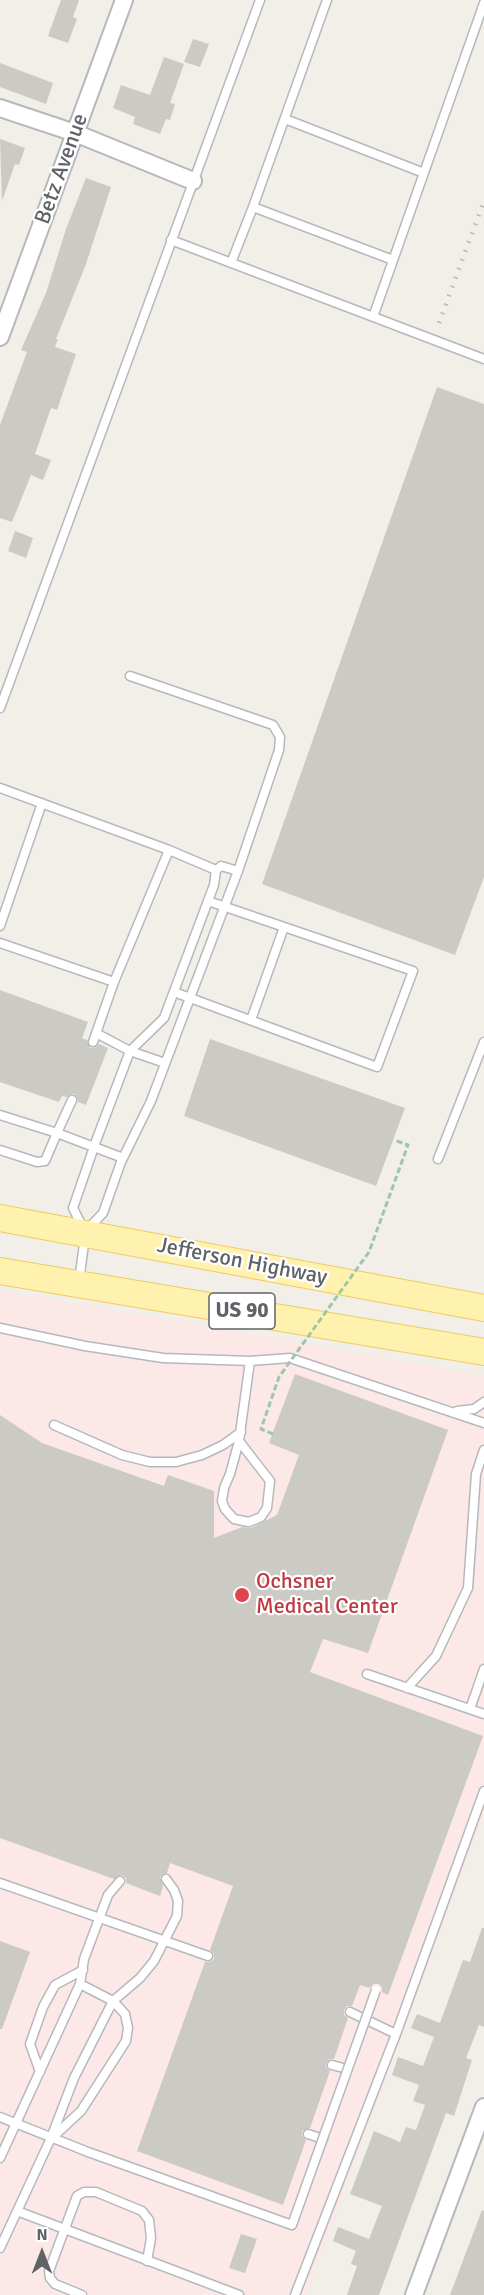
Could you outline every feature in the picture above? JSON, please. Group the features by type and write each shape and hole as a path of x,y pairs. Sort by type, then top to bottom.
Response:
{"main road":[{"name":"Jefferson Highway","path":"0,1218 484,1308"},
{"name":"Jefferson Highway","path":"0,1270 484,1352"}],"street":[{"name":"Betz Avenue","path":"0,337 124,0"},
{"path":"0,108 75,133 193,181"},
{"path":"414,2295 484,2107"}],"lane":[{"path":"0,708 260,0"},
{"path":"231,263 327,0"},
{"path":"373,317 484,3"},
{"path":"285,119 424,173"},
{"path":"253,207 393,261"},
{"path":"171,240 484,359"},
{"path":"85,1232 102,1214 123,1158 151,1101 238,871 279,750 280,737 273,725 130,676"},
{"path":"0,788 169,850 216,870"},
{"path":"0,926 42,803"},
{"path":"165,1063 95,1038 114,982 169,850"},
{"path":"79,1284 85,1232 73,1208 130,1052 164,1018 214,885 216,870 221,866 238,871"},
{"path":"174,992 377,1067 413,971 208,901"},
{"path":"251,1020 284,927"},
{"path":"0,943 114,982"},
{"path":"438,1159 484,1042"},
{"path":"0,1150 37,1162 45,1161 72,1100"},
{"path":"0,1115 57,1133 123,1158"},
{"path":"0,1328 85,1346 163,1358 250,1362 290,1358 484,1424"},
{"path":"239,1441 270,1481 267,1508 261,1517 249,1522 234,1519 225,1509 222,1501 239,1441 250,1362"},
{"path":"452,1412 474,1409 484,1402"},
{"path":"54,1425 122,1455 150,1462 176,1462 202,1455 223,1445 241,1431"},
{"path":"407,1688 436,1656 468,1588 476,1474 484,1450"},
{"path":"470,1709 484,1669"},
{"path":"367,1674 484,1714"},
{"path":"295,2295 396,2034 484,1791"},
{"path":"0,2248 51,2138 74,2078 113,2001 140,1978 154,1961 177,1916 178,1901 166,1879"},
{"path":"0,2158 80,1984 84,1959 108,1895 120,1881"},
{"path":"0,1883 208,1956"},
{"path":"40,2072 30,2044 43,2007 55,1985 83,1970"},
{"path":"51,2138 81,2111 126,2041 128,2028 125,2014 113,2001 80,1984"},
{"path":"0,2117 88,2152 292,2225 376,1990"},
{"path":"350,2012 396,2034"},
{"path":"332,2065 347,2069"},
{"path":"308,2134 323,2139"},
{"path":"82,2295 56,2284 50,2278 49,2271 77,2196 84,2192 96,2193 141,2211 149,2220 151,2238 147,2261"},
{"path":"17,2211 236,2294"}],"path":[{"path":"273,1434 261,1430 279,1377 369,1252 408,1145 394,1140"}],"shaded area":[{"name":"Ochsner Medical Center","path":"0,1290 484,1376 484,1814 306,2295 0,2295"}],"building":[{"path":"61,0 79,0 73,17 77,19 68,43 48,36"},
{"path":"193,39 209,44 200,67 184,62"},
{"path":"164,57 184,64 170,103 175,104 170,120 166,119 160,134 133,124 135,117 113,108 121,85 150,95"},
{"path":"0,63 53,83 46,104 0,87"},
{"path":"0,139 25,148 19,165 15,164 2,201"},
{"path":"86,178 111,187 86,264 56,339 58,339 55,347 76,354 57,410 51,408 35,454 51,460 43,480 31,475 12,522 0,518 0,425 27,352 21,350 46,293 66,229"},
{"path":"437,387 484,404 484,877 455,955 262,884"},
{"path":"15,531 33,538 26,558 8,551"},
{"path":"0,990 88,1022 82,1038 87,1040 90,1048 95,1048 99,1044 108,1048 86,1105 78,1102 74,1094 62,1096 59,1102 0,1082"},
{"path":"210,1039 405,1108 376,1186 184,1116"},
{"path":"295,1374 448,1430 368,1653 323,1639 310,1672 483,1736 388,1995 382,1992 379,1984 374,1984 370,1988 360,1985 352,2006 347,2006 344,2010 344,2015 348,2018 334,2059 326,2063 330,2071 310,2128 302,2131 302,2136 306,2140 283,2205 137,2151 205,1962 214,1959 214,1954 210,1950 233,1886 170,1863 167,1873 160,1877 163,1886 160,1896 126,1883 126,1878 122,1875 114,1879 0,1838 0,1415 42,1443 164,1486 168,1475 214,1491 214,1538 242,1527 251,1528 277,1515 299,1455 269,1443"},
{"path":"482,1928 484,1928 484,2027 479,2025 466,2058 472,2060 454,2116 446,2113 379,2295 347,2295 357,2266 351,2264 356,2251 333,2241 338,2227 369,2239 382,2206 350,2194 374,2131 400,2142 406,2127 416,2130 425,2105 413,2101 419,2085 392,2075 398,2057 423,2066 434,2037 411,2028 417,2014 440,2023 463,1960 470,1962"},
{"path":"0,1941 30,1952 2,2029 0,2029"},
{"path":"482,2210 484,2211 484,2295 450,2295"},
{"path":"241,2234 257,2239 245,2273 229,2268"}],"railway":[{"path":"439,323 484,201"}],"place":[{"name":"Ochsner Medical Center","path":"242,1595"}]}
